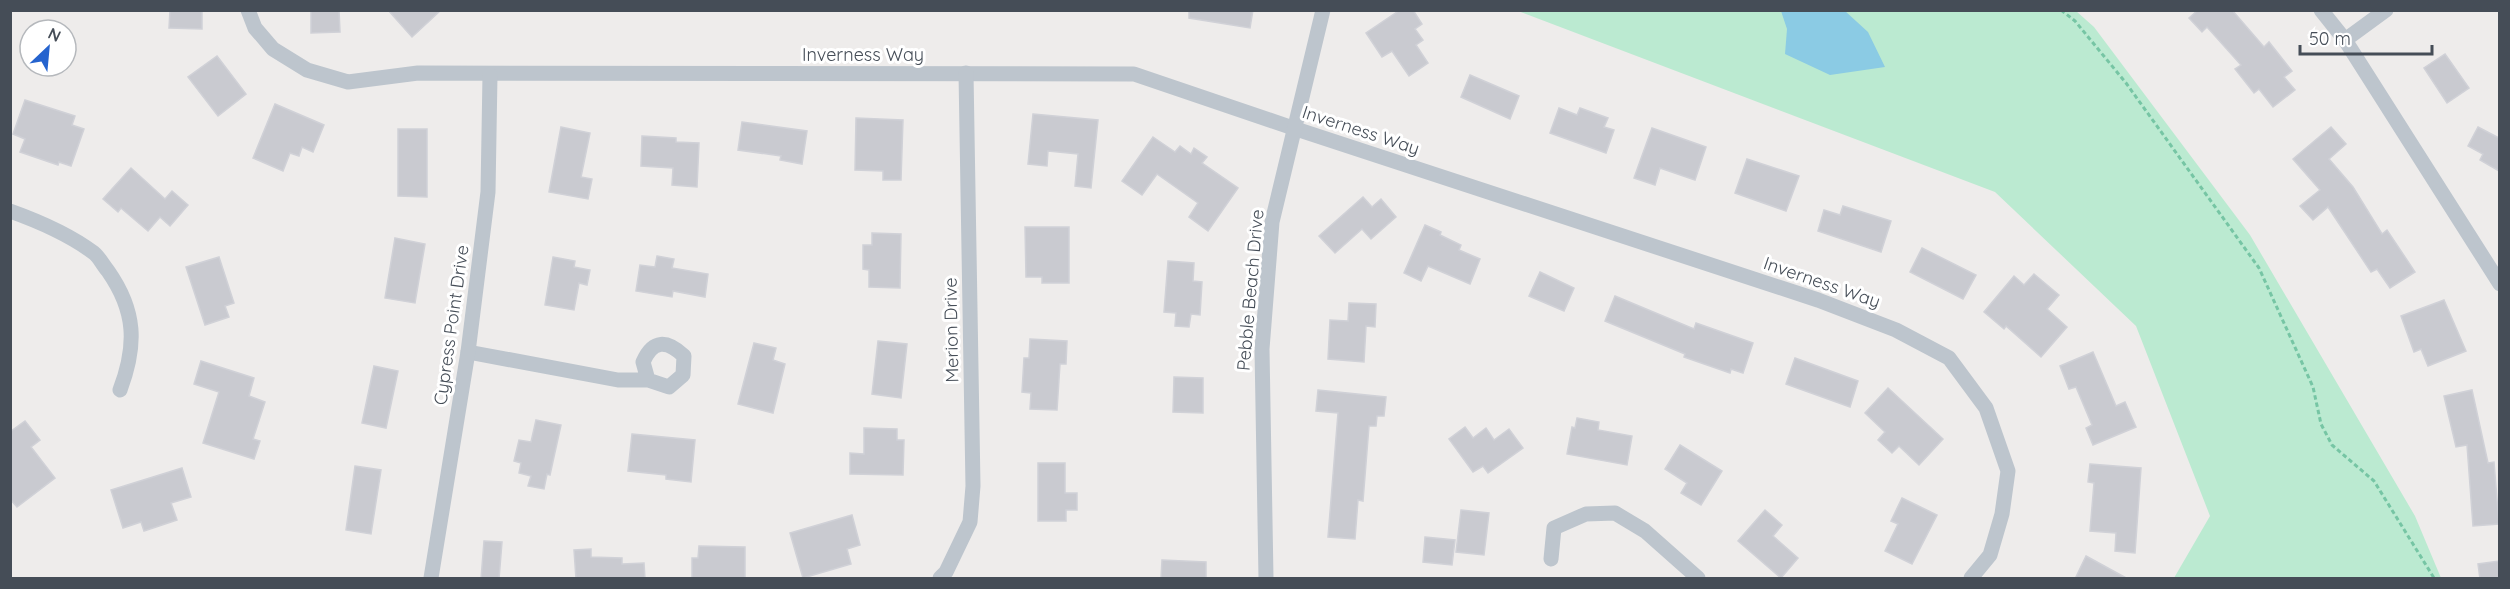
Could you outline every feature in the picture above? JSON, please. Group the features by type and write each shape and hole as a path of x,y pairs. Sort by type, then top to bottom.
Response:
{"street":[{"name":"Inverness Way","path":"248,10 255,28 273,49 307,70 348,82 418,73 490,75 1134,74 1818,300 1896,330 1949,358 1986,408 2008,471 2002,514 1990,555 1971,579"},
{"name":"Pebble Beach Drive","path":"1266,579 1262,349 1272,222 1323,10"},
{"path":"2321,10 2345,40 2499,284"},
{"path":"2345,40 2386,10"},
{"name":"Merion Drive","path":"940,579 946,572 970,522 973,486 966,73"},
{"name":"Cypress Point Drive","path":"431,579 468,352 488,192 490,75"},
{"path":"10,211 67,237 95,254 115,282 128,308 133,342 129,365 120,390"},
{"path":"468,352 618,380 648,380"},
{"path":"1551,559 1554,528 1586,514 1615,513 1645,531 1698,579"}],"path":[{"path":"2061,10 2075,21 2126,83 2259,268 2313,387 2321,424 2332,445 2374,481 2434,579"}],"green space":[{"path":"1518,11 2076,11 2094,27 2250,235 2415,516 2441,578 2174,578 2210,516 2136,326 1995,192"}],"water":[{"path":"1781,11 1845,11 1868,32 1885,67 1830,75 1785,54 1787,29"}],"building":[{"path":"170,10 202,10 202,29 169,28"},
{"path":"311,10 339,10 340,32 311,33"},
{"path":"388,10 441,10 412,37"},
{"path":"1189,10 1253,10 1250,28 1189,18"},
{"path":"1400,10 1413,10 1422,24 1415,29 1423,40 1416,45 1428,63 1409,76 1392,51 1382,57 1366,33"},
{"path":"2198,10 2232,10 2264,47 2269,42 2292,71 2284,77 2295,90 2273,107 2259,89 2254,93 2235,69 2241,65 2207,27 2202,32 2189,18"},
{"path":"2445,54 2469,88 2447,103 2424,68"},
{"path":"217,56 246,94 218,116 188,77"},
{"path":"1470,75 1519,96 1510,119 1461,97"},
{"path":"25,100 75,116 72,125 84,129 71,166 59,162 58,165 20,152 25,139 13,134"},
{"path":"275,104 324,125 313,152 302,147 299,156 290,153 283,171 253,158"},
{"path":"1559,108 1577,115 1580,108 1608,118 1604,127 1614,130 1606,153 1550,133"},
{"path":"1033,114 1098,120 1091,188 1075,186 1078,154 1048,151 1047,166 1028,164"},
{"path":"856,118 903,120 901,180 883,180 883,171 855,170"},
{"path":"742,122 807,131 802,164 780,160 781,156 738,150"},
{"path":"561,127 590,133 581,177 592,179 588,199 549,192"},
{"path":"2331,127 2346,144 2329,159 2353,187 2382,234 2387,230 2415,272 2390,288 2377,269 2371,272 2328,207 2313,220 2300,206 2320,190 2293,159"},
{"path":"2478,127 2499,138 2499,171 2480,160 2483,154 2468,146"},
{"path":"1652,128 1706,147 1695,180 1660,168 1655,185 1634,178"},
{"path":"398,129 427,129 427,197 398,196"},
{"path":"642,136 676,138 676,142 699,143 697,187 672,185 673,168 641,166"},
{"path":"1153,137 1175,152 1180,146 1191,154 1194,148 1207,157 1202,163 1238,188 1208,231 1189,217 1198,203 1157,174 1142,195 1122,181"},
{"path":"1747,159 1799,176 1786,211 1735,193"},
{"path":"131,168 165,199 172,191 188,205 170,226 160,217 148,231 121,208 118,212 103,199"},
{"path":"1363,197 1372,207 1381,199 1396,217 1371,239 1362,229 1335,253 1319,236"},
{"path":"1843,206 1891,221 1881,252 1818,231 1824,210 1840,215"},
{"path":"1425,225 1461,245 1459,250 1480,259 1470,284 1428,266 1421,281 1404,273"},
{"path":"1025,227 1069,227 1069,283 1042,283 1042,277 1026,277"},
{"path":"872,233 901,234 900,288 869,287 869,270 863,269 863,245 872,245"},
{"path":"395,238 425,244 415,303 385,298"},
{"path":"1922,248 1976,275 1963,299 1910,272"},
{"path":"657,256 674,259 672,268 708,274 705,297 673,291 672,297 636,291 640,265 655,267"},
{"path":"219,257 234,303 225,306 229,317 205,325 186,267"},
{"path":"553,257 575,261 574,267 590,270 587,285 579,283 574,310 545,305"},
{"path":"1168,261 1194,263 1193,281 1202,282 1200,315 1191,314 1189,327 1175,326 1176,313 1164,312"},
{"path":"1540,272 1574,288 1564,311 1529,296"},
{"path":"2034,274 2059,295 2047,309 2067,327 2041,357 2006,326 2004,329 1984,312 2014,276 2024,285"},
{"path":"1615,296 1694,329 1696,323 1753,343 1743,373 1731,369 1730,373 1684,357 1685,354 1605,321"},
{"path":"2444,300 2466,351 2428,366 2421,349 2414,352 2401,316"},
{"path":"1349,303 1376,304 1375,327 1366,326 1364,362 1328,359 1330,320 1348,321"},
{"path":"1030,339 1067,341 1066,364 1060,364 1057,410 1030,409 1031,393 1022,392 1024,358 1029,358"},
{"path":"878,341 907,344 901,398 872,394"},
{"path":"754,343 776,348 773,360 785,364 773,413 738,404"},
{"path":"2093,352 2116,406 2125,402 2136,427 2093,445 2086,428 2092,425 2076,387 2069,389 2060,366"},
{"path":"1795,358 1858,381 1850,407 1786,384"},
{"path":"201,361 254,378 249,396 265,402 253,439 260,441 254,459 203,443 219,392 194,384"},
{"path":"374,366 398,371 386,428 362,423"},
{"path":"1174,377 1203,378 1203,413 1173,412"},
{"path":"1888,388 1943,439 1919,465 1899,446 1892,453 1878,440 1885,432 1865,413"},
{"path":"1318,390 1386,397 1384,416 1377,416 1376,426 1369,426 1363,501 1358,500 1355,539 1328,537 1338,413 1316,411"},
{"path":"2472,390 2488,463 2494,462 2499,524 2473,526 2467,445 2456,447 2444,396"},
{"path":"1577,418 1599,422 1598,430 1632,436 1627,465 1567,454 1572,427 1575,428"},
{"path":"536,420 561,425 550,475 547,474 544,489 528,486 531,476 519,473 521,463 514,461 519,440 531,442"},
{"path":"25,421 40,440 31,447 55,478 17,507 10,499 10,432"},
{"path":"1465,427 1473,438 1486,428 1494,440 1509,429 1523,448 1488,473 1483,466 1473,472 1449,439"},
{"path":"864,428 897,429 897,440 904,440 903,475 850,474 850,453 864,454"},
{"path":"632,434 695,440 691,482 666,479 666,475 628,471"},
{"path":"1680,445 1722,471 1701,505 1681,493 1687,483 1665,469"},
{"path":"1038,463 1065,463 1065,493 1077,493 1077,510 1066,510 1066,521 1038,521"},
{"path":"2090,464 2141,468 2135,553 2115,551 2116,533 2090,531 2094,483 2088,482"},
{"path":"355,466 381,470 371,534 346,530"},
{"path":"182,468 191,497 171,503 177,520 144,531 141,522 123,528 111,490"},
{"path":"1902,498 1937,515 1912,564 1885,551 1898,524 1891,521"},
{"path":"1461,510 1489,513 1484,555 1456,552"},
{"path":"1765,510 1782,525 1773,536 1798,558 1781,578 1738,541"},
{"path":"852,515 860,545 847,549 851,564 803,578 790,533"},
{"path":"1425,537 1455,540 1452,565 1423,562"},
{"path":"484,541 502,542 499,579 481,579"},
{"path":"699,546 745,547 745,579 692,579 692,558 698,558"},
{"path":"591,549 591,557 622,558 622,564 644,563 645,579 576,579 574,550"},
{"path":"2086,556 2128,579 2075,579"},
{"path":"1162,560 1206,562 1206,579 1161,579"},
{"path":"2499,561 2499,579 2480,579 2478,564"}]}
